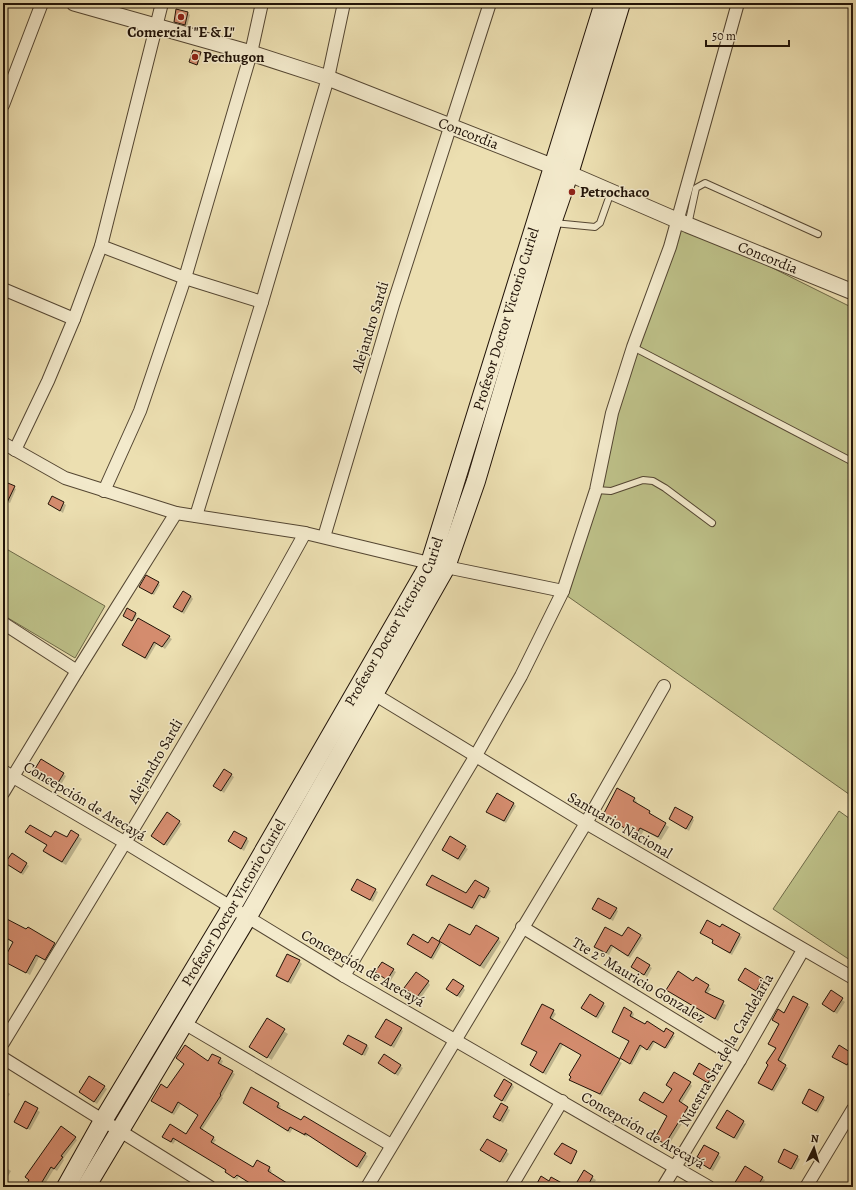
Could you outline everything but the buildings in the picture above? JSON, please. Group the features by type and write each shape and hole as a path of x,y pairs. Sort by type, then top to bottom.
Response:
{"main road":[{"name":"Profesor Doctor Victorio Curiel","path":"66,1187 184,1023 374,694 438,565 476,481 552,223 562,171 604,3"},
{"name":"Profesor Doctor Victorio Curiel","path":"86,1187 112,1125 231,908 438,565 562,171 621,3"}],"street":[{"path":"3,105 42,3"},
{"name":"Concordia","path":"74,3 251,53 328,78 562,171 853,292"},
{"path":"15,450 48,381 74,319 101,246 162,3"},
{"path":"104,491 140,411 185,278 251,53 262,3"},
{"path":"196,516 262,302 328,78 344,3"},
{"name":"Alejandro Sardi","path":"324,537 393,305 490,3"},
{"path":"344,976 475,757 521,676 563,591 596,490 609,424 633,347 683,222 738,3"},
{"path":"101,246 185,278 262,302"},
{"path":"3,289 74,319"},
{"path":"3,443 65,478 176,513 305,533 438,565 563,591"},
{"path":"3,793 8,774 77,671 176,513"},
{"name":"Alejandro Sardi","path":"3,1043 126,843 266,603 305,533"},
{"path":"3,624 77,671"},
{"path":"367,1187 391,1144 586,823 664,686"},
{"name":"Santuario Nacional","path":"374,694 475,757 586,823 853,978"},
{"name":"Concepción de Arecayá","path":"8,774 126,843 246,918 344,976 709,1187"},
{"name":"Tte 2° Mauricio Gonzalez","path":"522,927 740,1060"},
{"name":"Nuestra Sra de la Candelaria","path":"663,1187 740,1060 803,950"},
{"path":"184,1023 391,1144"},
{"path":"3,1058 210,1187"},
{"path":"511,1187 562,1101"},
{"path":"806,1187 853,1109"}],"lane":[{"path":"683,222 696,188 705,183 818,234"},
{"path":"552,223 595,227 600,223 611,192"},
{"path":"633,347 853,462"},
{"path":"596,490 611,491 643,480 653,481 665,488 712,523"}],"green space":[{"path":"674,219 853,308 853,797 563,593"},
{"path":"3,547 105,606 75,658 3,615"},
{"path":"839,811 853,821 853,962 773,909"}],"place":[{"name":"Comercial \"E & L\"","path":"181,17"},
{"name":"Pechugon","path":"195,57"},
{"name":"Petrochaco","path":"572,192"}]}
